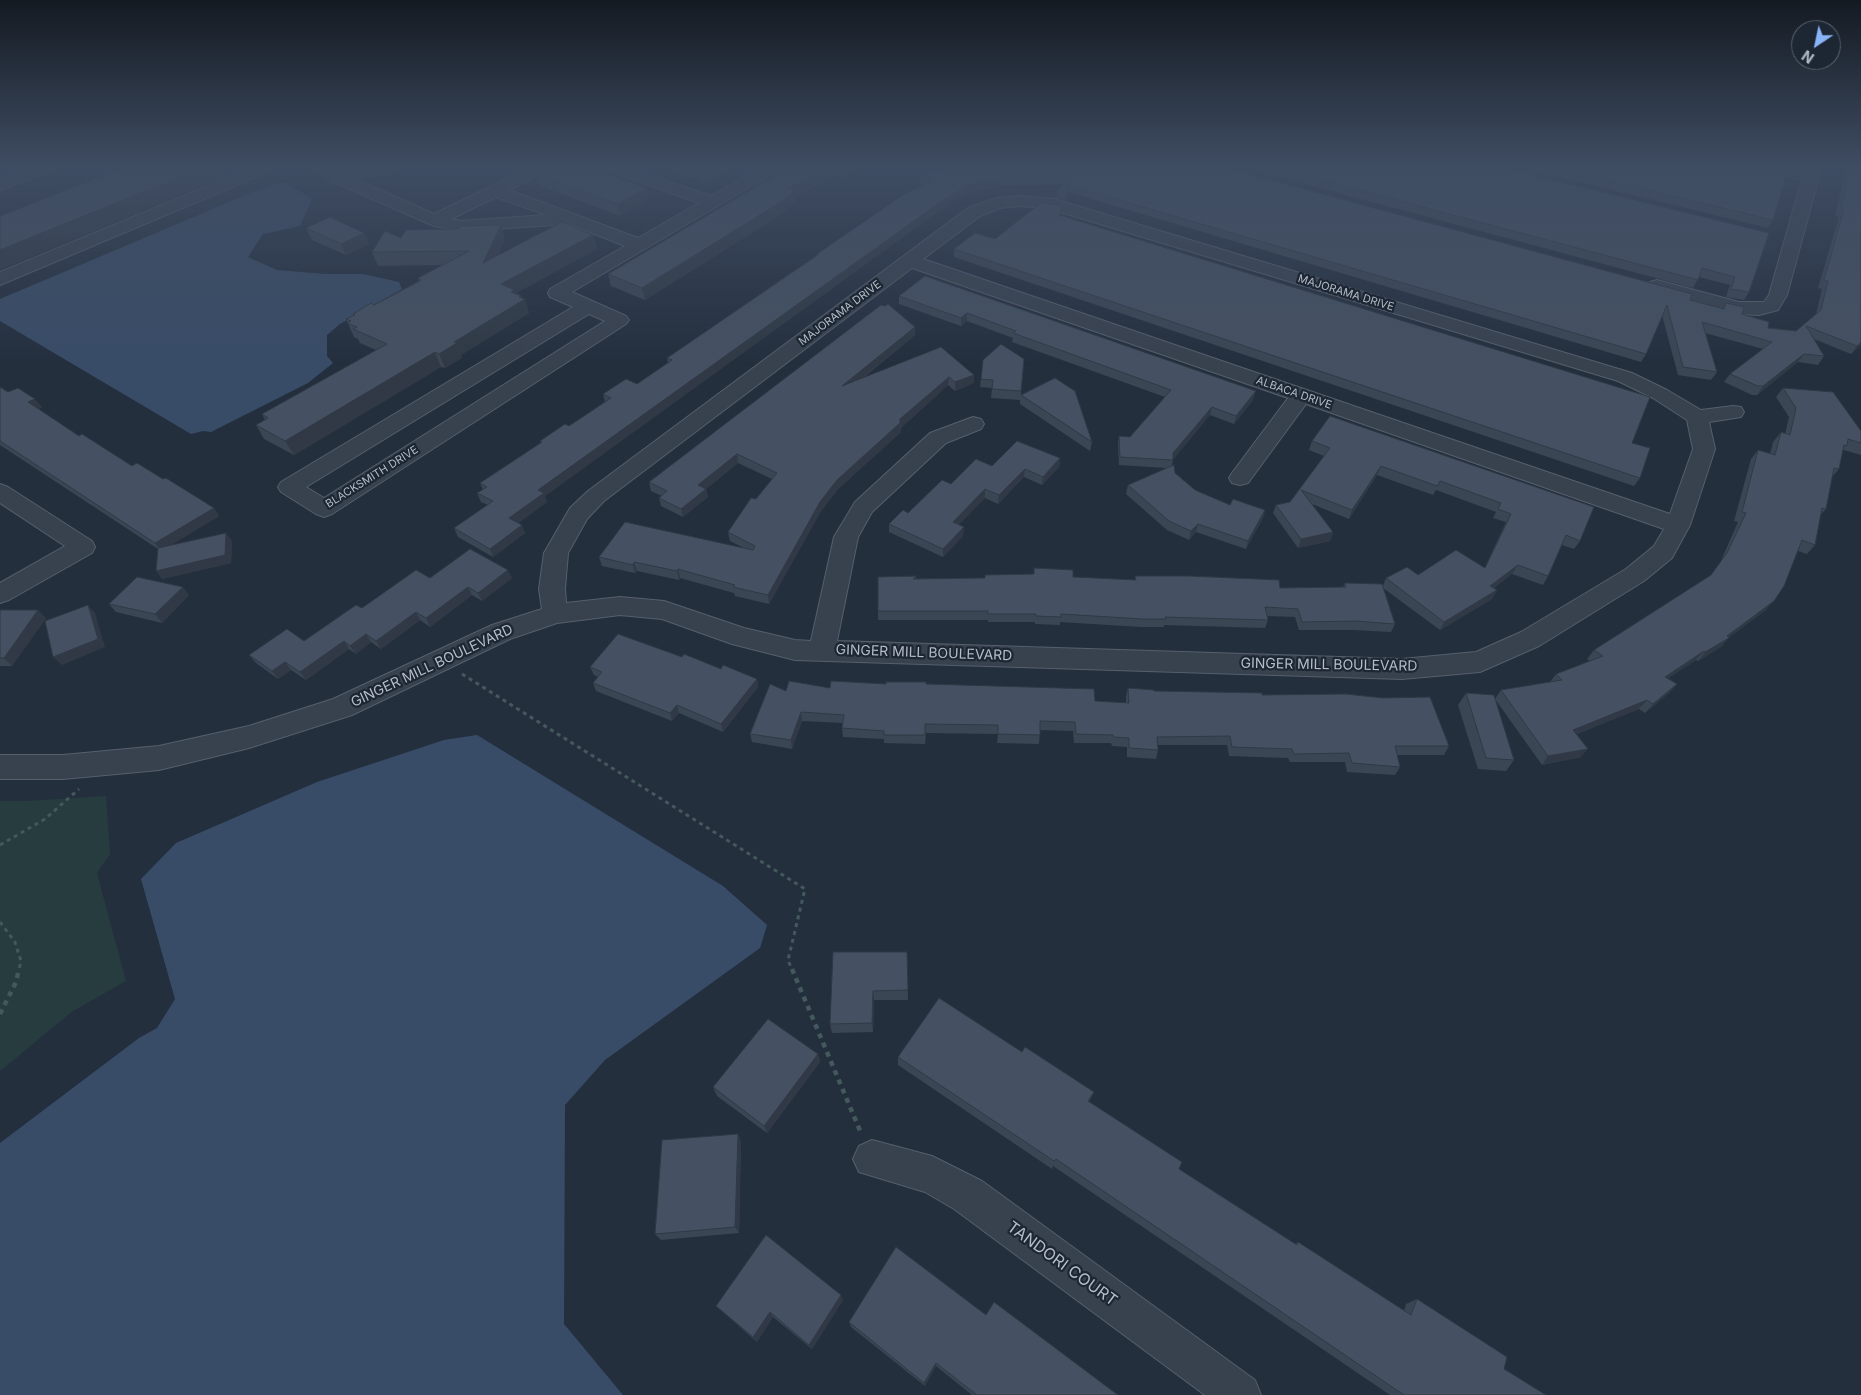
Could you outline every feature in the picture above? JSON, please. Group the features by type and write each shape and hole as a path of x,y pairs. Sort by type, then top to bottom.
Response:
{"street":[{"path":"0,279 105,234"},
{"path":"612,234 640,244"},
{"name":"BLACKSMITH DRIVE","path":"588,306 289,487 324,509 619,320 588,306 557,293 657,234"},
{"name":"MAJORAMA DRIVE","path":"555,614 552,589 556,553 578,514 596,496 945,234"},
{"name":"MAJORAMA DRIVE","path":"1151,234 1625,377 1660,394 1697,417"},
{"path":"1643,282 1738,308 1759,309 1771,306 1778,295 1794,234"},
{"path":"1773,236 1792,241"},
{"name":"ALBACA DRIVE","path":"910,261 1678,525"},
{"path":"1240,478 1301,396"},
{"path":"1697,417 1733,412"},
{"name":"GINGER MILL BOULEVARD","path":"0,767 64,767 159,758 249,737 342,707 501,632 555,614 620,606 664,610 742,637 795,650 1402,669 1480,662 1530,639 1635,575 1663,552 1678,525 1704,450 1697,417"},
{"path":"822,650 846,538 863,507 938,438 974,424"},
{"path":"0,492 83,548 0,594"},
{"name":"TANDORI COURT","path":"872,1159 932,1175 968,1195 1240,1395"}],"path":[{"path":"441,661 805,889 788,960 872,1159"},
{"path":"0,845 45,819 107,763"},
{"path":"0,922 15,942 21,960 16,982 0,1014"}],"green space":[{"path":"106,796 110,854 97,873 126,981 73,1011 0,1071 0,801"}],"water":[{"path":"153,234 263,234 248,257 277,270 325,274 363,274 399,282 402,289 340,324 327,335 327,356 333,363 308,383 211,432 203,431 191,434 0,321 0,299"},
{"path":"477,735 723,886 767,925 760,948 605,1060 565,1105 564,1324 623,1395 0,1395 0,1143 139,1038 157,1028 175,999 141,879 176,843 317,782 444,740"}],"building":[{"path":"0,234 39,234 0,250"},
{"path":"319,234 362,234 341,244"},
{"path":"383,234 392,234 401,238 403,234 497,234 483,263 539,234 593,235 501,284 515,290 511,292 525,299 454,342 457,343 439,354 435,352 285,441 256,425 268,418 262,414 387,344 353,329 357,327 347,323 351,321 346,319 371,303 374,305 414,284 421,280 418,278 469,251 372,252"},
{"path":"676,234 729,234 642,288 608,274"},
{"path":"846,234 896,234 538,490 544,493 509,518 522,525 490,549 454,528 493,501 477,493 487,487 480,483 542,442 540,441 565,424 569,426 611,398 603,394 626,379 637,384 672,360 667,358 819,254 817,254"},
{"path":"974,234 995,239 1001,234 1121,234 1650,397 1632,443 1650,448 1640,478 954,249"},
{"path":"1236,234 1471,234 1692,294 1690,300 1724,309 1726,303 1744,307 1742,314 1769,322 1768,328 1796,331 1821,310 1828,281 1824,280 1837,234 1861,234 1861,342 1857,346 1806,326 1824,356 1804,354 1763,386 1758,386 1730,374 1772,342 1702,322 1717,372 1683,367 1667,305 1646,354"},
{"path":"1525,234 1769,234 1749,292 1731,289 1735,277 1702,268 1698,280"},
{"path":"925,276 1256,391 1236,416 1212,407 1173,453 1173,460 1120,457 1119,436 1130,437 1171,390 1013,333 1016,331 967,313 961,318 899,296"},
{"path":"888,304 915,327 842,386 941,347 974,375 955,382 949,377 900,419 900,423 837,480 820,502 768,595 733,587 735,585 678,569 677,571 634,562 633,565 599,557 625,522 753,550 755,546 728,532 751,498 756,499 777,473 737,454 698,485 706,489 681,509 659,498 667,491 649,482 881,305 885,306"},
{"path":"1001,344 1024,359 1021,391 992,389 993,380 981,379 983,360"},
{"path":"1055,378 1075,391 1092,442 1021,395"},
{"path":"0,387 8,392 18,388 35,399 28,402 79,436 82,434 132,466 137,463 163,479 166,478 214,508 155,543 0,441"},
{"path":"1783,388 1833,392 1861,431 1861,443 1848,439 1847,446 1844,445 1839,469 1834,468 1826,509 1822,508 1815,545 1802,540 1784,586 1774,601 1727,636 1729,638 1704,651 1665,677 1677,684 1653,704 1647,700 1573,730 1588,749 1548,756 1501,690 1562,680 1556,674 1603,656 1594,650 1711,575 1727,553 1746,513 1742,512 1758,450 1775,455 1781,432 1790,435 1796,408"},
{"path":"1330,416 1594,507 1580,541 1566,535 1548,576 1518,565 1490,586 1497,590 1444,622 1386,578 1407,567 1418,575 1456,550 1485,568 1511,514 1498,509 1501,503 1440,481 1437,486 1381,466 1352,510 1301,490 1333,532 1301,539 1276,505 1290,502 1330,448 1312,441"},
{"path":"1017,441 1060,458 1043,477 1025,469 999,495 985,489 953,522 964,527 943,549 889,524 903,510 908,513 942,480 951,484 976,459 992,466"},
{"path":"1174,465 1175,473 1195,490 1230,505 1233,499 1265,510 1248,541 1198,524 1191,531 1169,521 1128,485"},
{"path":"226,533 225,555 156,571 158,548"},
{"path":"470,549 508,570 478,593 468,587 426,618 416,612 376,641 366,634 350,646 344,641 300,672 285,662 272,671 249,655 287,629 304,641 356,605 362,608 416,570 430,578"},
{"path":"1034,568 1073,570 1073,577 1136,580 1135,576 1189,576 1279,580 1280,588 1346,587 1345,583 1382,584 1395,624 1356,621 1302,622 1298,609 1265,607 1268,620 1165,617 1166,619 1143,619 1061,614 1061,617 1036,616 1036,614 988,614 988,611 878,611 878,577 916,576 913,579 985,578 985,575 1034,574"},
{"path":"137,577 183,587 155,614 109,604"},
{"path":"88,605 98,639 53,657 45,621"},
{"path":"0,610 38,610 4,658 0,658"},
{"path":"618,634 682,657 684,654 721,669 723,665 757,679 721,724 677,705 670,713 593,683 602,672 590,667"},
{"path":"789,681 830,688 831,681 886,684 886,682 926,682 926,684 1094,689 1095,701 1129,703 1128,688 1154,691 1262,693 1262,695 1346,694 1383,698 1430,697 1449,746 1395,746 1400,767 1352,763 1349,753 1294,754 1292,749 1232,747 1230,736 1157,737 1158,750 1129,748 1129,738 1114,737 1113,735 1076,734 1075,722 1040,721 1040,735 998,734 998,725 925,724 925,735 884,735 884,731 842,728 844,715 801,712 791,740 750,734 770,684 786,691"},
{"path":"1466,693 1494,695 1514,760 1486,758"},
{"path":"833,952 907,952 908,990 873,991 872,1023 830,1024"},
{"path":"939,998 1022,1052 1025,1047 1094,1092 1088,1101 1182,1162 1179,1169 1297,1245 1298,1242 1411,1315 1417,1299 1507,1357 1504,1369 1546,1395 1404,1395 1056,1159 1054,1161 898,1057"},
{"path":"768,1019 818,1054 764,1126 713,1087"},
{"path":"738,1134 735,1227 655,1234 662,1140"},
{"path":"766,1235 841,1295 809,1345 770,1312 753,1337 716,1306"},
{"path":"896,1247 986,1315 994,1302 1118,1395 977,1395 936,1363 924,1383 849,1322"}]}
